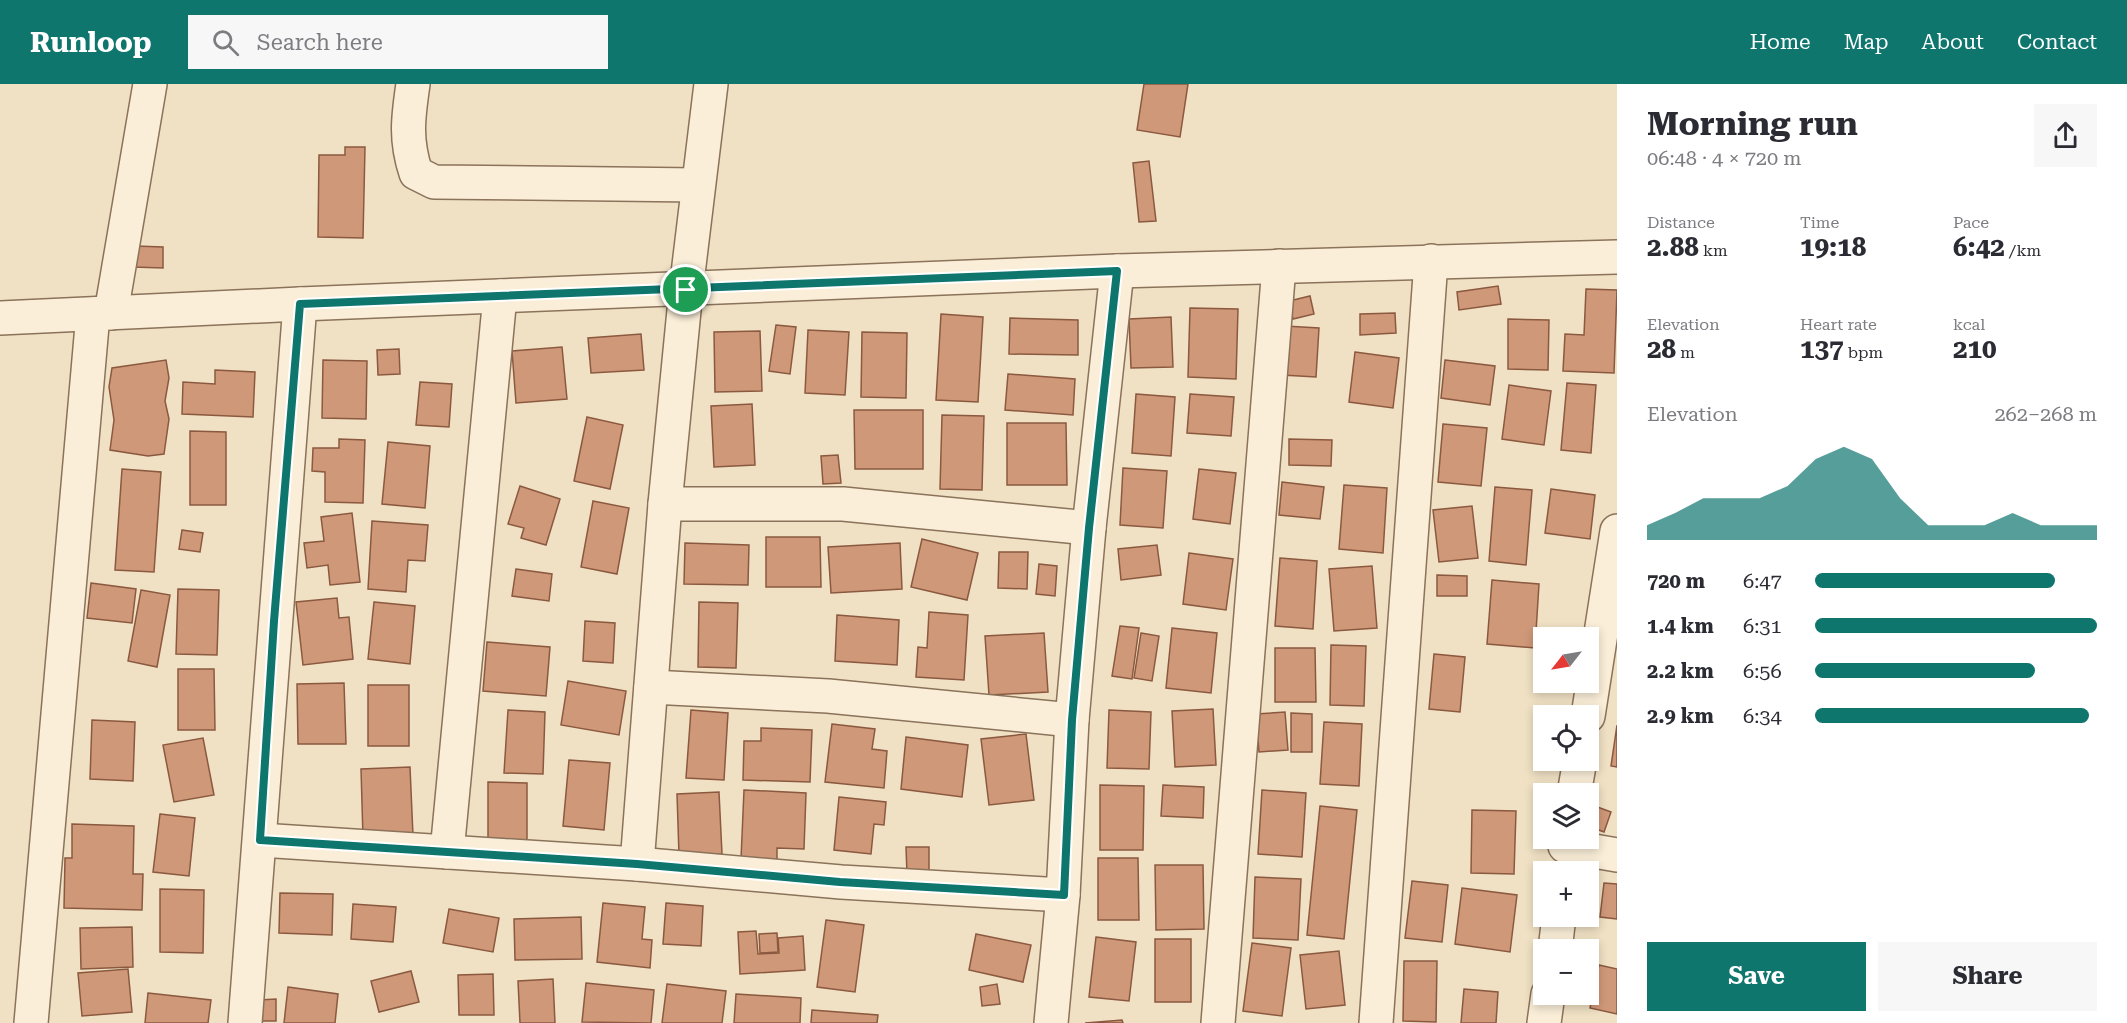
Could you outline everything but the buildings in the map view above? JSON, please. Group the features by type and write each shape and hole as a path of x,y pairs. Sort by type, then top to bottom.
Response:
{"street":[{"path":"31,1023 102,313 150,84"},
{"path":"413,84 407,121 410,155 416,173 434,182 698,185"},
{"path":"637,864 664,504 686,290 711,84"},
{"path":"0,318 1117,271 1617,257"},
{"path":"1376,1023 1431,261"},
{"path":"1218,1023 1279,266"},
{"path":"1051,1023 1064,895 1072,720 1089,528 1117,271"},
{"path":"447,852 500,296"},
{"path":"244,1023 300,304"},
{"path":"664,504 843,504 1089,528"},
{"path":"1592,705 1608,655 1617,531"},
{"path":"651,687 828,696 1072,720"},
{"path":"260,840 637,864 840,882 1064,895"},
{"path":"1565,852 1617,855"}],"route":[{"path":"1117,271 1089,528 1072,720 1064,895 840,882 637,864 260,840 274,621 300,304 686,290 1117,271"}]}
